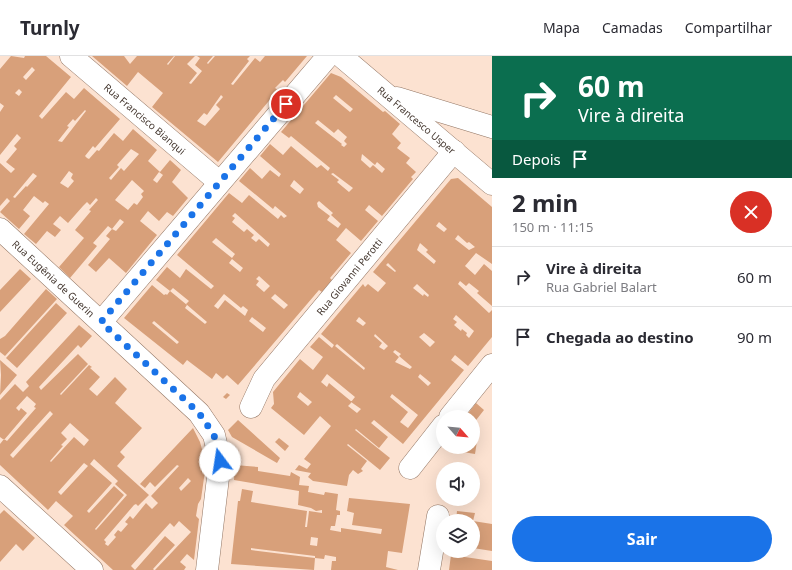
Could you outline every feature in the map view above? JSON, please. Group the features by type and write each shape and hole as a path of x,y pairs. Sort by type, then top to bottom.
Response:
{"street":[{"name":"Rua Francisco Bianqui","path":"70,56 219,182"},
{"path":"101,322 328,56"},
{"name":"Rua Francesco Usper","path":"342,56 492,184"},
{"path":"389,96 492,126"},
{"name":"Rua Giovanni Perotti","path":"251,407 264,379 454,151"},
{"name":"Rua Eugênia de Guerin","path":"0,229 199,413 214,435 220,461 207,570"},
{"path":"456,410 492,365"},
{"path":"410,468 436,435"},
{"path":"0,486 92,570"},
{"path":"429,570 436,528"}],"building":[{"path":"11,56 24,58 25,56 46,56 71,77 39,116 42,119 66,92 74,99 84,88 120,119 95,148 93,146 85,156 87,158 89,159 97,150 99,151 114,133 123,141 133,129 157,150 148,161 160,172 170,160 181,170 172,182 188,198 173,216 167,212 159,221 148,211 140,221 157,235 126,273 109,258 96,272 88,265 110,239 106,236 112,229 108,226 93,243 97,246 70,278 59,267 84,238 75,230 91,211 89,210 98,200 96,198 90,205 87,202 68,223 60,216 53,224 61,230 55,237 47,231 36,244 24,234 49,204 45,201 43,203 34,196 23,210 30,216 19,229 0,212 10,201 7,198 0,206 0,163 11,173 15,169 6,162 17,149 14,146 21,138 17,134 0,155 0,112 4,106 0,103 0,69","holes":["32,67 35,70 26,80 23,77","19,89 22,92 19,96 15,93","85,110 86,111 62,142 58,141 69,127 67,126 73,119 75,121","131,149 139,154 124,171 121,168 111,180 109,178 119,167 117,165","69,171 73,174 71,178 74,181 68,188 60,183","159,172 163,175 157,183 153,180","33,173 37,176 15,198 13,197","132,180 144,191 141,194 143,197 137,205 134,203 128,210 115,200","120,219 124,222 116,231 112,229"]},
{"path":"92,56 124,56 130,64 137,56 174,56 167,64 168,65 175,56 195,56 187,64 197,73 189,83 191,84 202,71 195,65 200,58 197,56 213,56 207,63 208,64 215,56 250,56 247,59 249,61 231,84 233,85 255,58 260,62 265,56 307,56 285,82 283,80 275,88 278,90 218,162 152,107 163,93 138,72 127,86","holes":["221,95 223,97 216,105 220,109 205,126 197,121 204,113 207,115"]},
{"path":"331,73 341,77 383,112 385,111 400,124 392,134 401,143 397,148 410,158 406,163 416,172 411,177 413,179 382,216 369,205 365,210 378,221 361,241 346,228 336,240 351,253 330,278 332,280 322,292 319,290 238,385 227,375 223,379 216,373 212,379 187,360 183,365 124,318 152,285 164,295 167,295 170,291 156,280 167,267 180,278 186,269 211,289 214,286 177,255 229,193 242,203 249,195 278,219 281,215 284,218 287,216 275,206 273,209 239,181 250,168 262,179 270,170 279,177 281,174 260,156 270,144 283,155 291,146 317,168 321,165 328,171 330,168 291,136 289,138 281,132","holes":["336,95 353,109 350,112 333,98","318,120 334,133 338,129 347,137 344,141 347,144 344,147 341,145 342,144 315,123","362,154 375,165 377,162 385,169 382,173 373,165 370,168 361,160","333,173 353,188 349,192 337,182 339,180 331,174","294,180 304,189 300,194 290,186","319,201 333,213 331,215 341,224 338,228 327,220 330,216 318,207 317,203","235,213 270,244 268,247 259,239 256,242 251,238 254,235 247,229 244,232 232,222 235,218 232,216","216,238 235,254 232,258 212,242","232,259 243,268 240,272 229,263","259,276 270,286 264,292 256,285 259,281 256,279","173,288 189,301 186,304 207,322 205,324 185,308 187,305 170,291","224,294 241,308 243,306 248,310 245,316 225,300 218,309 214,306","275,294 288,305 284,309 271,298","252,317 266,328 263,332 249,321","154,321 179,342 177,344 152,323"]},
{"path":"458,178 492,207 492,264 476,253 465,266 475,275 484,264 492,271 492,306 477,293 479,291 469,283 466,286 460,281 458,284 489,313 492,310 492,337 468,366 455,355 451,360 464,370 403,444 374,420 371,423 388,437 379,448 356,429 355,430 390,458 380,470 348,444 347,445 367,461 361,469 363,471 358,474 353,470 349,475 347,486 313,481 308,477 311,473 295,470 299,465 307,469 311,464 304,459 331,426 320,416 304,435 271,408 274,404 273,392 300,359 313,370 323,357 310,347 319,337 332,348 334,345 321,334 363,284 365,287 368,284 378,292 386,283 373,272 451,179","holes":["439,222 447,229 444,232 436,226","458,235 467,243 469,242 475,247 469,250 455,239","420,243 428,250 426,252 436,261 434,264 417,250","388,263 396,271 395,272 386,265","417,284 429,295 428,297 424,294 423,296 413,288","456,315 474,331 469,338 466,335 467,333 462,329 461,331 454,325 457,322 453,319","359,317 366,323 363,326 356,321","424,333 435,342 430,347 419,337","375,334 388,346 384,350 379,347 382,343 374,336","337,344 365,368 364,370 335,346","395,350 401,354 399,356 412,367 410,369 395,362 399,357 393,352","327,374 355,397 351,402 329,383 327,387 321,382","420,374 431,383 428,386 418,377","300,392 312,402 308,406 297,397","392,394 418,415 408,428 400,422 408,412 390,397","352,402 361,409 357,413 348,406"]},
{"path":"20,269 31,279 0,312 0,290"},
{"path":"46,289 57,299 5,356 0,352 0,339 5,336"},
{"path":"56,303 67,313 17,368 6,358"},
{"path":"79,325 92,336 81,348 78,345 39,387 41,390 78,354 88,364 60,394 61,395 89,365 92,367 90,368 100,377 89,389 97,396 115,377 127,389 115,403 142,428 120,452 125,457 117,466 149,495 138,506 136,504 134,505 104,540 106,542 105,544 108,546 116,537 114,535 118,530 121,532 128,524 125,522 130,516 133,519 146,503 152,509 158,503 151,496 179,466 177,465 155,487 150,482 145,488 140,484 193,428 200,442 206,464 201,499 198,504 196,516 199,519 194,560 187,554 180,562 186,567 184,570 155,570 191,532 179,521 174,527 170,523 131,566 135,570 113,570 64,525 73,516 56,501 48,510 0,465 0,444 4,440 0,437 0,400 15,384 23,392 29,386 26,382","holes":["27,396 36,404 34,407 36,408 7,441 5,439 27,413 21,408 19,411 16,408","50,411 53,414 13,458 10,455","70,423 89,440 84,446 74,437 51,462 50,461 63,446 61,445 67,439 61,433","94,459 118,481 115,484 127,495 96,530 95,529 124,495 114,486 89,513 87,511 112,483 90,464","84,463 88,466 61,495 58,492","188,478 191,481 181,491 179,488"]},
{"path":"0,360 17,375 0,395 1,375"},
{"path":"227,393 230,395 226,399 223,397"},
{"path":"476,403 484,410 480,415 480,410 471,410"},
{"path":"238,420 280,458 277,463 232,437 228,430"},
{"path":"279,438 289,446 285,451 275,442"},
{"path":"235,465 258,467 258,471 290,476 291,472 300,477 299,485 309,486 308,492 324,495 325,492 338,494 336,510 340,511 340,515 337,515 335,526 331,526 330,530 341,532 341,528 381,534 382,529 352,525 354,513 347,511 349,498 410,504 402,553 388,551 386,567 398,570 331,570 332,561 336,561 336,557 325,555 324,559 315,558 314,570 231,564 238,501 240,501 242,489 253,491 251,502 307,511 305,527 307,527 309,511 322,513 322,510 316,511 311,508 298,505 299,491 234,480","holes":["311,537 318,538 317,546 310,545","251,548 315,556 315,558 251,550"]},
{"path":"4,510 35,538 23,551 16,544 0,562 0,514"},
{"path":"457,511 475,513 475,514 457,514"},
{"path":"480,522 492,524 492,551 480,549"},
{"path":"165,536 175,545 153,569 154,570 135,570"},
{"path":"451,558 472,558 492,561 492,570 449,570"}],"route":[{"path":"220,461 214,435 199,413 101,322 286,104"}]}
